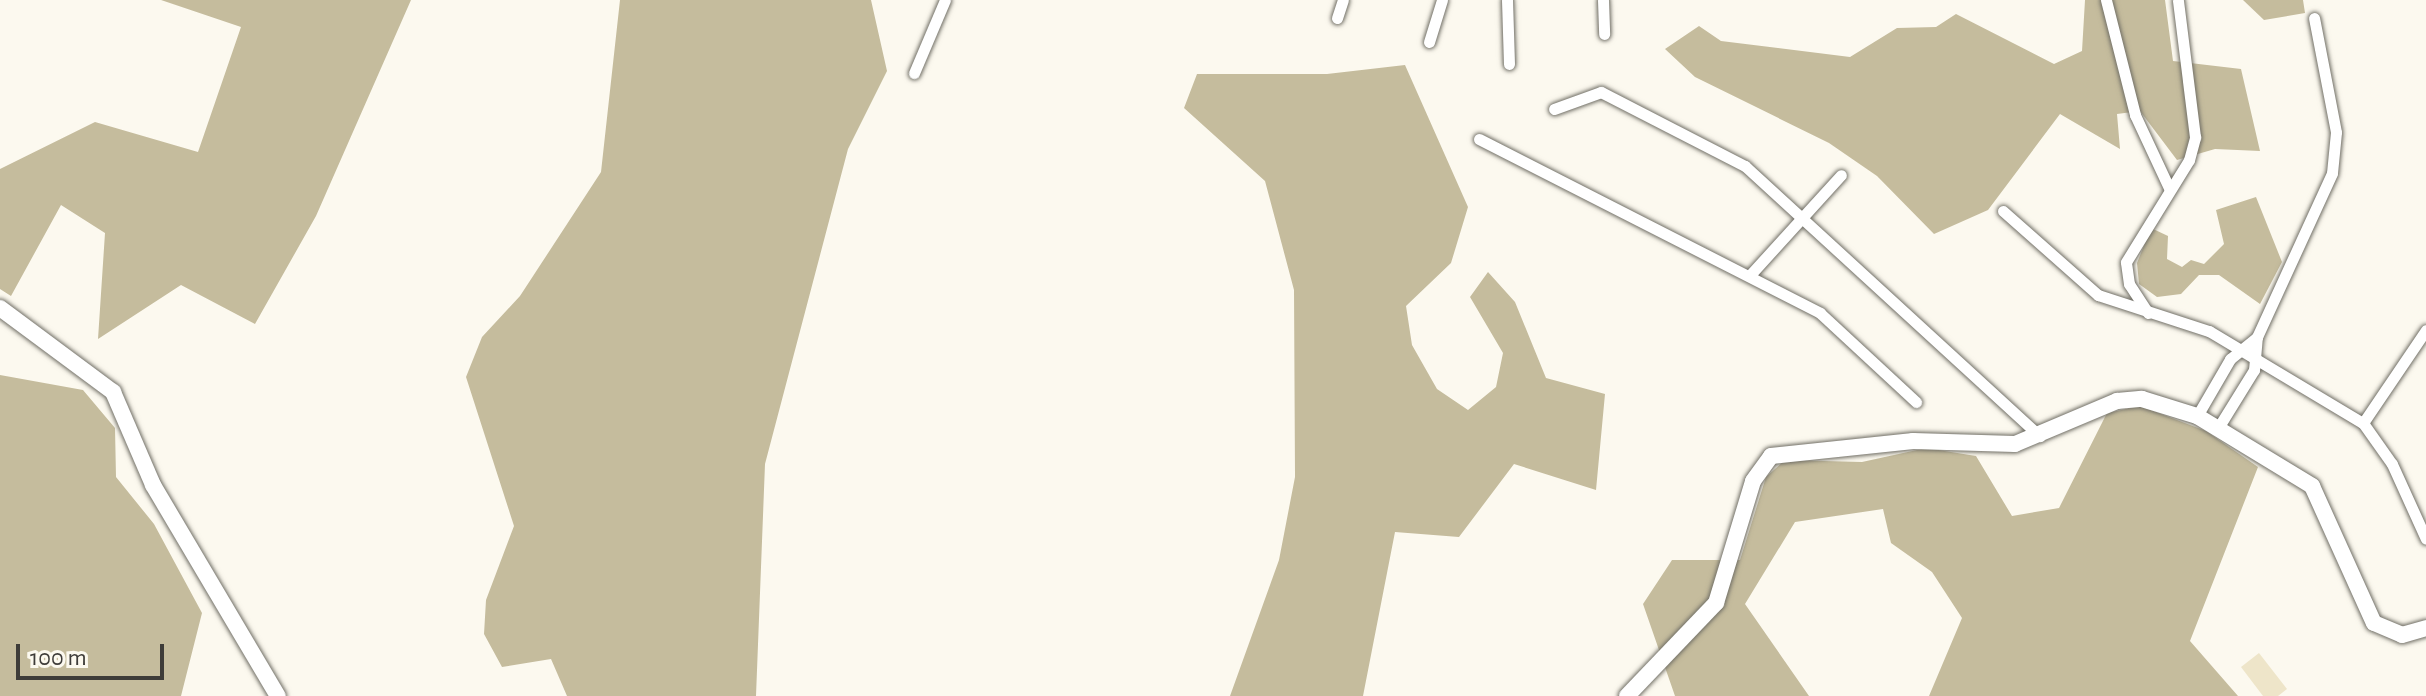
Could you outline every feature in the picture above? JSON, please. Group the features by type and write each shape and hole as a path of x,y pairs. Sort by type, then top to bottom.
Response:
{"street":[{"path":"914,73 945,0"},
{"path":"1337,18 1343,0"},
{"path":"1429,42 1442,0"},
{"path":"1507,0 1509,64"},
{"path":"1603,0 1604,34"},
{"path":"2106,0 2135,115 2169,188"},
{"path":"2148,313 2129,284 2126,262 2195,137 2178,0"},
{"path":"2218,428 2258,359 2257,337 2332,173 2336,132 2314,18"},
{"path":"1554,109 1601,92 1745,166 2040,436"},
{"path":"1479,139 1750,275 1829,320 1916,402"},
{"path":"1750,275 1841,175"},
{"path":"2003,211 2083,286 2148,313 2196,325 2363,423 2392,464 2426,539"},
{"path":"0,308 113,392 153,485 278,696"},
{"path":"2363,423 2426,330"},
{"path":"2197,416 2239,348 2257,337"},
{"path":"1627,696 1716,603 1753,481 1771,456 2040,436 2117,401 2162,401 2197,416 2317,491 2374,623 2402,635 2426,628"}],"shaded area":[{"path":"161,0 411,0 316,216 255,324 181,285 98,339 105,233 61,205 11,296 0,289 0,169 95,122 198,152 241,27"},
{"path":"620,0 871,0 887,71 848,149 765,464 756,696 567,696 551,659 502,667 484,634 486,600 514,526 466,377 482,337 520,296 601,172"},
{"path":"2085,0 2165,0 2173,61 2241,69 2260,151 2215,149 2177,160 2140,111 2117,114 2120,149 2060,114 1988,210 1934,234 1877,176 1829,143 1695,77 1665,49 1699,26 1721,41 1850,57 1897,28 1936,27 1956,14 2054,64 2082,51"},
{"path":"2243,0 2303,0 2305,13 2264,20"},
{"path":"1405,65 1468,207 1451,263 1406,306 1412,345 1437,389 1468,410 1496,387 1503,353 1470,297 1488,272 1515,302 1546,378 1605,394 1596,490 1514,464 1459,537 1395,532 1363,696 1230,696 1279,560 1295,477 1294,290 1265,181 1184,108 1197,74 1327,74"},
{"path":"2256,197 2282,262 2260,304 2219,275 2199,275 2181,294 2157,297 2139,284 2137,263 2151,228 2168,236 2167,259 2182,267 2191,260 2204,264 2224,244 2216,210"},
{"path":"0,375 83,390 115,428 116,477 154,524 202,613 181,696 0,696"},
{"path":"2140,406 2206,431 2258,467 2190,641 2238,696 1929,696 1962,618 1932,572 1891,543 1883,509 1795,522 1745,604 1809,696 1675,696 1643,604 1672,560 1740,560 1766,477 1785,460 1862,462 1926,448 1976,456 2012,516 2059,508 2107,413"},
{"path":"2259,653 2287,689 2278,696 2263,696 2241,667"}]}
